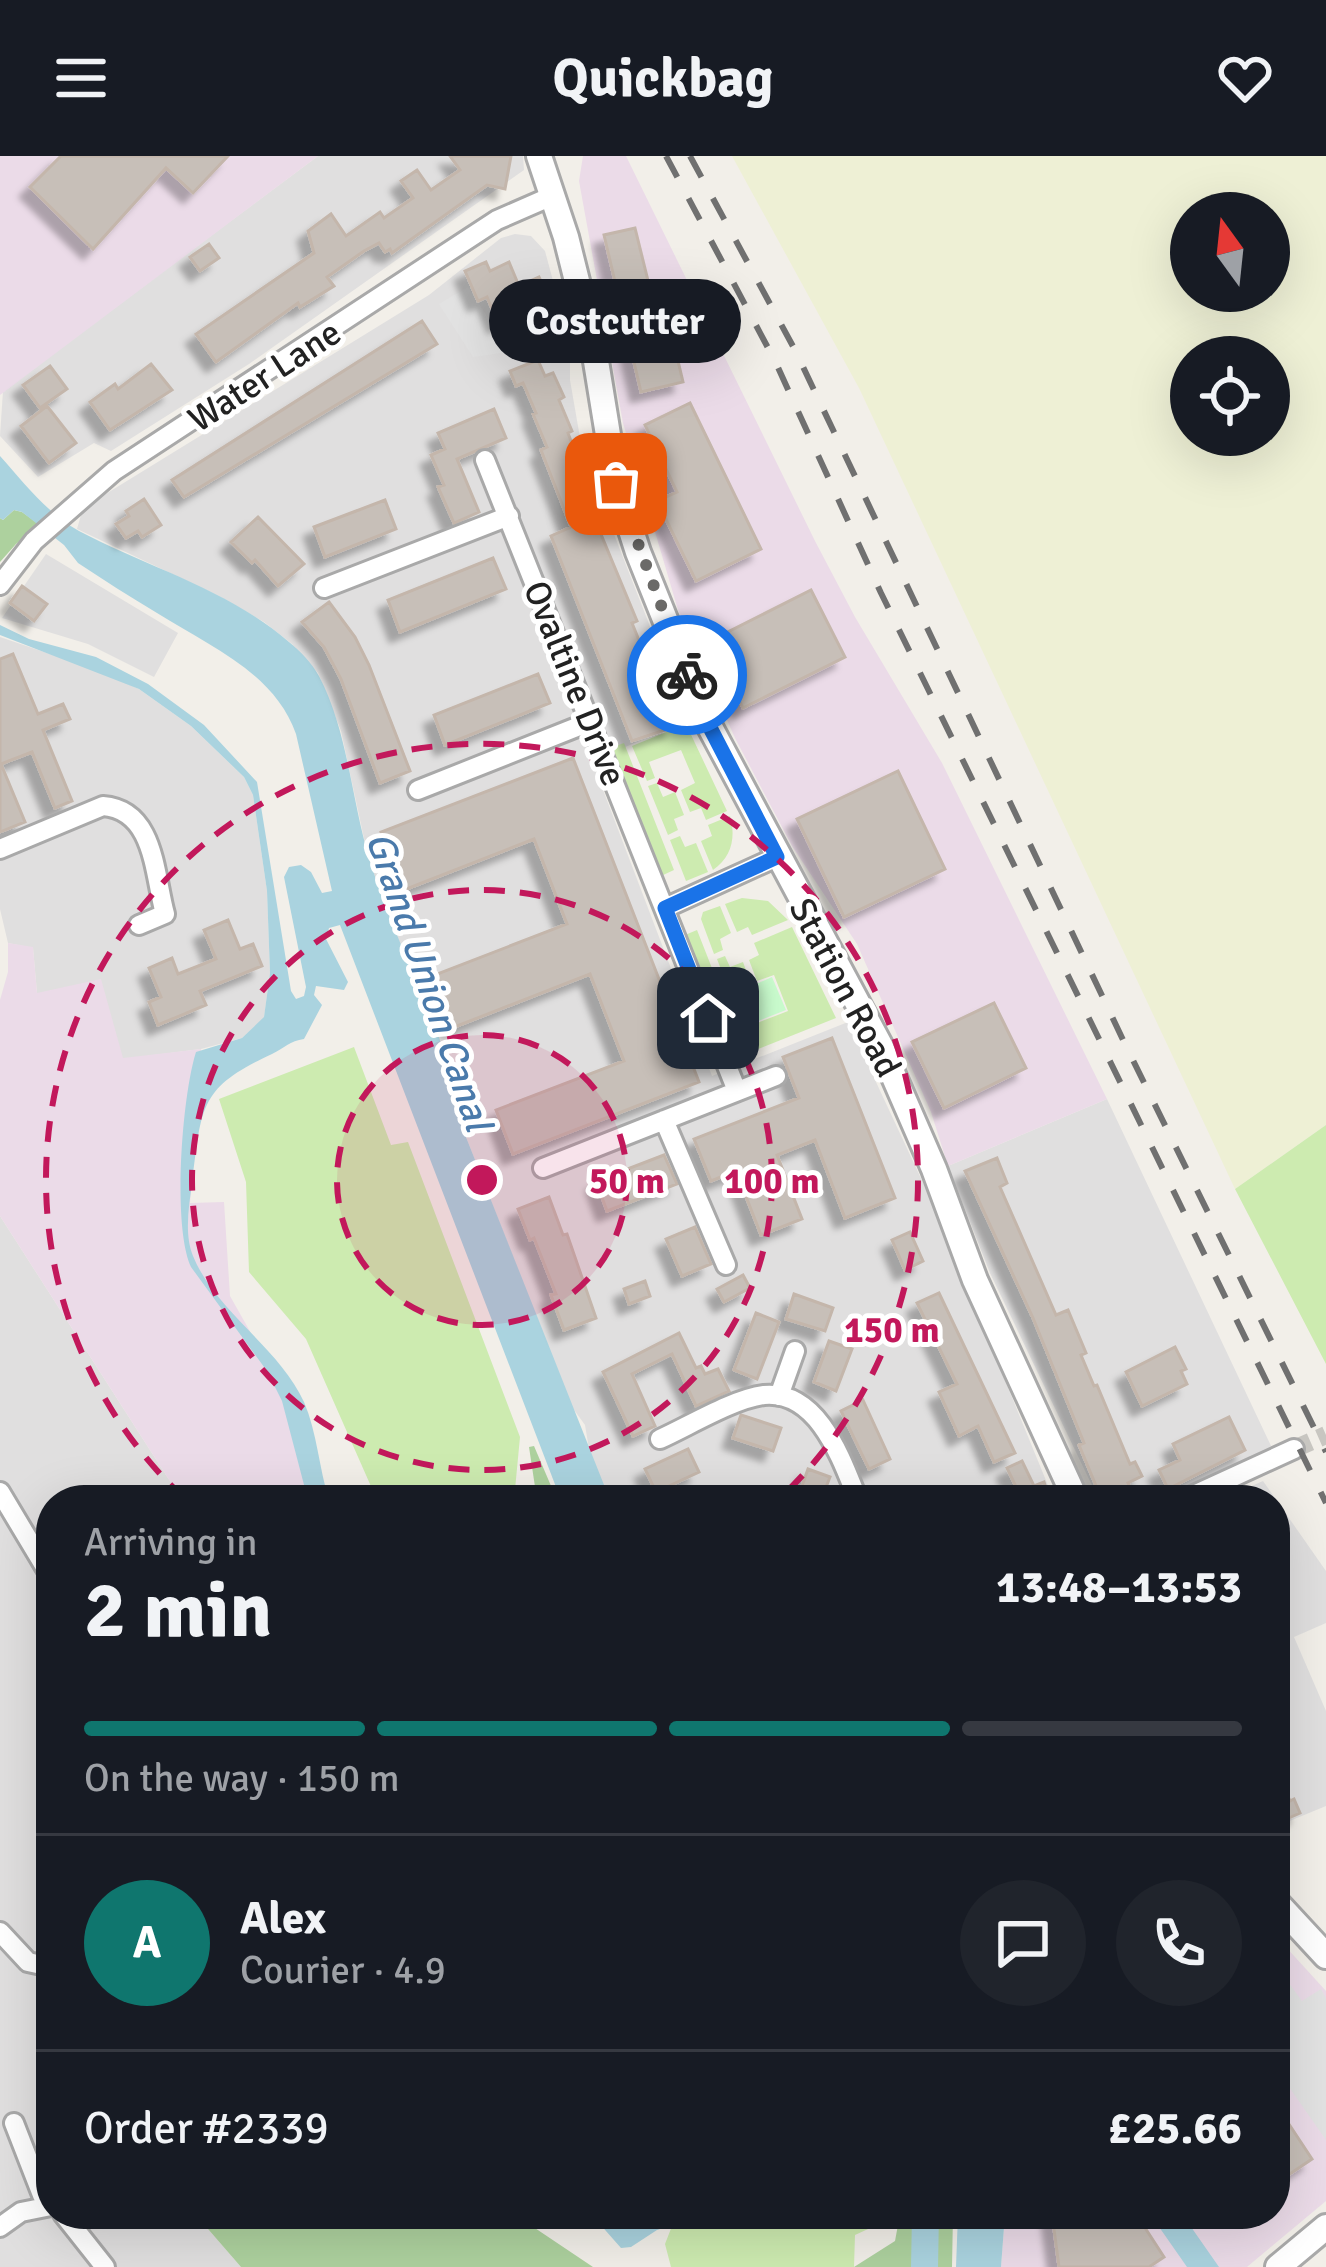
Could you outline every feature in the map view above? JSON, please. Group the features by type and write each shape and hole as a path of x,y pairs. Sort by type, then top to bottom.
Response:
{"street":[{"name":"Station Road","path":"539,156 594,350 616,484 638,552 703,714 909,1108 975,1280 1069,1485"},
{"name":"Water Lane","path":"0,585 34,541 114,471 497,220 552,196"},
{"name":"Ovaltine Drive","path":"485,460 737,1091"},
{"path":"324,588 508,516"},
{"path":"418,790 592,721"},
{"path":"0,849 104,806 119,807 143,827 173,936"},
{"path":"665,908 777,857"},
{"path":"139,925 165,914"},
{"path":"543,1168 776,1076"},
{"path":"664,1120 726,1265"},
{"path":"779,1396 795,1351"},
{"path":"660,1439 751,1398 779,1396 813,1415 828,1434 851,1485"},
{"path":"1216,1485 1294,1449"},
{"path":"0,1492 36,1552"},
{"path":"1290,1917 1326,1956"},
{"path":"0,1932 28,1962 36,1964"},
{"path":"14,2123 36,2179"},
{"path":"0,2227 21,2212 36,2208"},
{"path":"1278,2267 1326,2227"},
{"path":"74,2229 105,2267"}],"shaded area":[{"path":"0,156 318,156 0,395"},
{"path":"318,156 523,156 524,170 249,364 111,451 94,443 38,477 0,436 3,391"},
{"path":"583,156 626,156 815,541 942,763 1107,1099 948,1166 931,1112 857,944 792,846 735,738 678,610 623,423 579,181"},
{"path":"531,236 545,251 570,344 570,380 583,455 687,721 592,761 712,1076 848,1022 932,1202 1048,1485 603,1485 590,1455 585,1425 572,1407 466,1137 462,1111 368,857 341,731 318,673 264,622 77,529 83,508 429,295 501,238"},
{"path":"468,287 492,324 558,315 565,344 473,357 439,304"},
{"path":"46,554 178,633 154,677 88,644 2,618"},
{"path":"0,637 139,689 191,726 244,777 253,795 267,891 270,973 264,1018 242,1038 201,1049 123,1059 37,993 33,948 8,943 0,909"},
{"path":"8,943 33,947 37,993 101,979 123,1058 201,1049 190,1203 224,1202 230,1296 303,1425 312,1485 172,1485 0,1216 0,1000 8,972"},
{"path":"1107,1099 1272,1448 1193,1485 1092,1485 990,1273 948,1166"},
{"path":"0,1216 172,1485 36,1485 36,2229 208,2229 241,2267 0,2267"},
{"path":"1290,1520 1326,1571 1326,1623 1294,1637 1326,1711 1326,1806 1290,1821"},
{"path":"1290,1951 1326,1991 1326,2201 1247,2267 1001,2267 1004,2229 1290,2229"},
{"path":"1290,1985 1302,2001 1321,1989 1326,1998 1326,2140 1290,2088"}],"green space":[{"path":"732,156 1326,156 1326,1125 1235,1189 859,388"},
{"path":"14,510 40,525 0,562 0,518"},
{"path":"686,724 727,811 706,820 701,808 690,812 681,790 695,783 681,750 649,762 655,778 647,781 632,746"},
{"path":"624,743 674,870 661,876 610,748"},
{"path":"657,783 663,797 675,792 684,815 674,819 678,830 668,835 648,786"},
{"path":"730,816 731,846 713,870 701,841 712,836 708,825"},
{"path":"680,836 685,847 696,843 708,872 686,881 670,840"},
{"path":"742,898 768,901 788,920 752,935 748,927 737,932 725,904"},
{"path":"720,906 731,933 720,939 723,950 714,954 701,919 703,912"},
{"path":"792,927 836,1018 753,1051 733,1002 741,999 752,1025 788,1011 774,975 757,981 749,960 759,955 754,943"},
{"path":"697,930 748,1060 736,1064 685,935"},
{"path":"725,956 730,967 743,962 751,984 730,993 717,959"},
{"path":"772,977 786,1010 753,1023 740,991"},
{"path":"354,1047 391,1145 408,1142 520,1437 515,1485 370,1485 306,1339 249,1272 246,1182 219,1099"},
{"path":"1326,1125 1326,1364 1235,1189"},
{"path":"534,1446 551,1485 535,1485 529,1447"},
{"path":"208,2229 536,2229 593,2267 241,2267"},
{"path":"671,2229 868,2229 855,2235 854,2267 671,2267 665,2244"},
{"path":"897,2229 953,2229 952,2267 854,2267 895,2241"}],"water":[{"path":"0,456 67,524 240,608 293,646 319,676 337,721 370,861 449,1066 466,1137 604,1485 555,1485 340,925 329,928 326,939 348,982 344,990 316,986 314,995 322,1005 304,1039 230,1078 208,1103 198,1136 188,1220 190,1247 203,1276 279,1364 304,1402 326,1485 304,1485 282,1401 267,1371 191,1267 182,1222 183,1129 196,1052 242,1038 264,1017 270,973 267,891 253,795 244,777 191,726 139,689 0,635 0,625 29,639 96,657 148,684 204,725 257,782 296,999 304,996 306,987 284,877 289,867 301,865 311,872 322,893 332,891 296,734 272,694 238,663 78,563 64,545 22,512 14,510 0,518"},
{"path":"604,2229 660,2229 631,2247 621,2248"},
{"path":"912,2229 939,2229 938,2267 911,2267"},
{"path":"957,2229 1004,2229 1001,2267 956,2267"},
{"path":"1160,2229 1192,2229 1219,2267 1187,2267"}],"building":[{"path":"61,156 228,156 193,193 166,168 93,249 30,187"},
{"path":"450,156 511,156 505,189 487,185 392,253 379,243 364,251 327,277 334,286 300,307 298,303 216,362 196,334 314,253 308,231 331,214 346,236 380,212 384,218 413,198 401,181 417,170 431,190 460,170"},
{"path":"635,228 658,321 668,319 683,382 641,392 604,235"},
{"path":"209,244 219,258 200,271 190,257"},
{"path":"486,262 490,271 509,262 519,286 539,277 549,299 498,323 487,297 478,301 465,271"},
{"path":"422,321 437,344 184,497 172,480"},
{"path":"538,360 545,376 553,373 564,397 559,400 593,501 588,503 674,727 632,741 551,536 571,527 541,450 547,447 536,413 523,383 516,386 510,371"},
{"path":"151,364 172,390 110,430 90,402 115,384 118,389"},
{"path":"50,366 67,389 40,408 23,385"},
{"path":"690,403 761,549 696,581 657,501 677,492 645,425"},
{"path":"47,406 76,443 49,463 21,426"},
{"path":"494,409 506,438 457,459 479,512 454,523 438,487 444,485 431,455 445,449 438,433"},
{"path":"144,499 161,525 142,537 138,531 126,538 116,524"},
{"path":"385,500 396,529 325,557 314,527"},
{"path":"258,517 304,564 278,586 231,542"},
{"path":"493,558 506,589 400,632 388,600"},
{"path":"22,586 47,604 34,621 10,603"},
{"path":"811,590 845,657 743,708 710,641"},
{"path":"329,602 369,665 410,771 380,783 341,679 324,647 302,622"},
{"path":"13,654 38,714 63,704 70,719 43,730 72,801 55,808 32,752 1,764 25,822 0,832 0,659"},
{"path":"538,674 550,703 445,745 434,715"},
{"path":"573,758 699,1082 513,1154 496,1110 624,1061 590,974 452,1028 432,976 567,924 534,839 404,890 381,832"},
{"path":"898,771 945,869 844,917 797,819"},
{"path":"228,920 240,949 253,944 262,966 200,991 206,1005 158,1025 149,1002 161,997 149,968 172,958 178,974 216,959 204,930"},
{"path":"994,1003 1026,1068 944,1108 912,1042"},
{"path":"832,1038 895,1198 845,1218 815,1140 777,1155 802,1219 761,1235 736,1171 711,1181 694,1139 799,1098 783,1057"},
{"path":"664,1155 677,1184 607,1211 596,1181"},
{"path":"997,1158 1007,1183 1000,1187 1056,1315 1068,1310 1094,1386 1130,1464 1135,1462 1142,1476 1129,1485 1096,1485 1079,1445 1084,1443 1033,1318 965,1171"},
{"path":"549,1197 596,1318 564,1330 551,1295 556,1294 518,1209"},
{"path":"695,1227 711,1264 682,1276 666,1239"},
{"path":"910,1232 923,1261 905,1270 892,1240"},
{"path":"743,1275 750,1288 724,1302 717,1289"},
{"path":"645,1281 650,1296 629,1304 624,1289"},
{"path":"939,1293 1015,1453 994,1462 978,1426 959,1436 939,1392 957,1384 917,1303"},
{"path":"794,1294 833,1308 825,1331 786,1319"},
{"path":"756,1313 779,1322 757,1379 734,1370"},
{"path":"679,1333 696,1368 701,1366 705,1374 718,1369 729,1391 696,1406 672,1354 632,1374 655,1426 633,1436 603,1372"},
{"path":"829,1341 852,1349 836,1391 814,1382"},
{"path":"1175,1347 1186,1369 1181,1371 1187,1384 1142,1406 1126,1372"},
{"path":"863,1400 890,1459 869,1469 841,1411"},
{"path":"741,1415 781,1428 773,1451 733,1438"},
{"path":"1229,1417 1245,1450 1176,1485 1166,1485 1159,1470 1180,1460 1173,1444"},
{"path":"688,1449 699,1472 671,1485 653,1485 645,1469"},
{"path":"1022,1461 1034,1485 1015,1485 1007,1468"},
{"path":"808,1469 830,1477 827,1485 802,1485"},
{"path":"1294,1799 1300,1813 1290,1817 1290,1801"},
{"path":"1290,2126 1312,2159 1290,2174"},
{"path":"1054,2229 1146,2229 1164,2257 1149,2267 1059,2267"}],"tunnel":[{"path":"1294,1449 1326,1435"}],"railway":[{"path":"666,156 775,361 881,593 1326,1503"},
{"path":"690,156 795,350 1125,1044 1326,1452"}],"way so far":[{"path":"616,484 687,675"}],"place":[{"name":"Costcutter","path":"616,484"}],"route":[{"path":"687,675 777,857 665,908 708,1018"}],"water label":[{"name":"Grand Union Canal","path":"430,981"}]}
